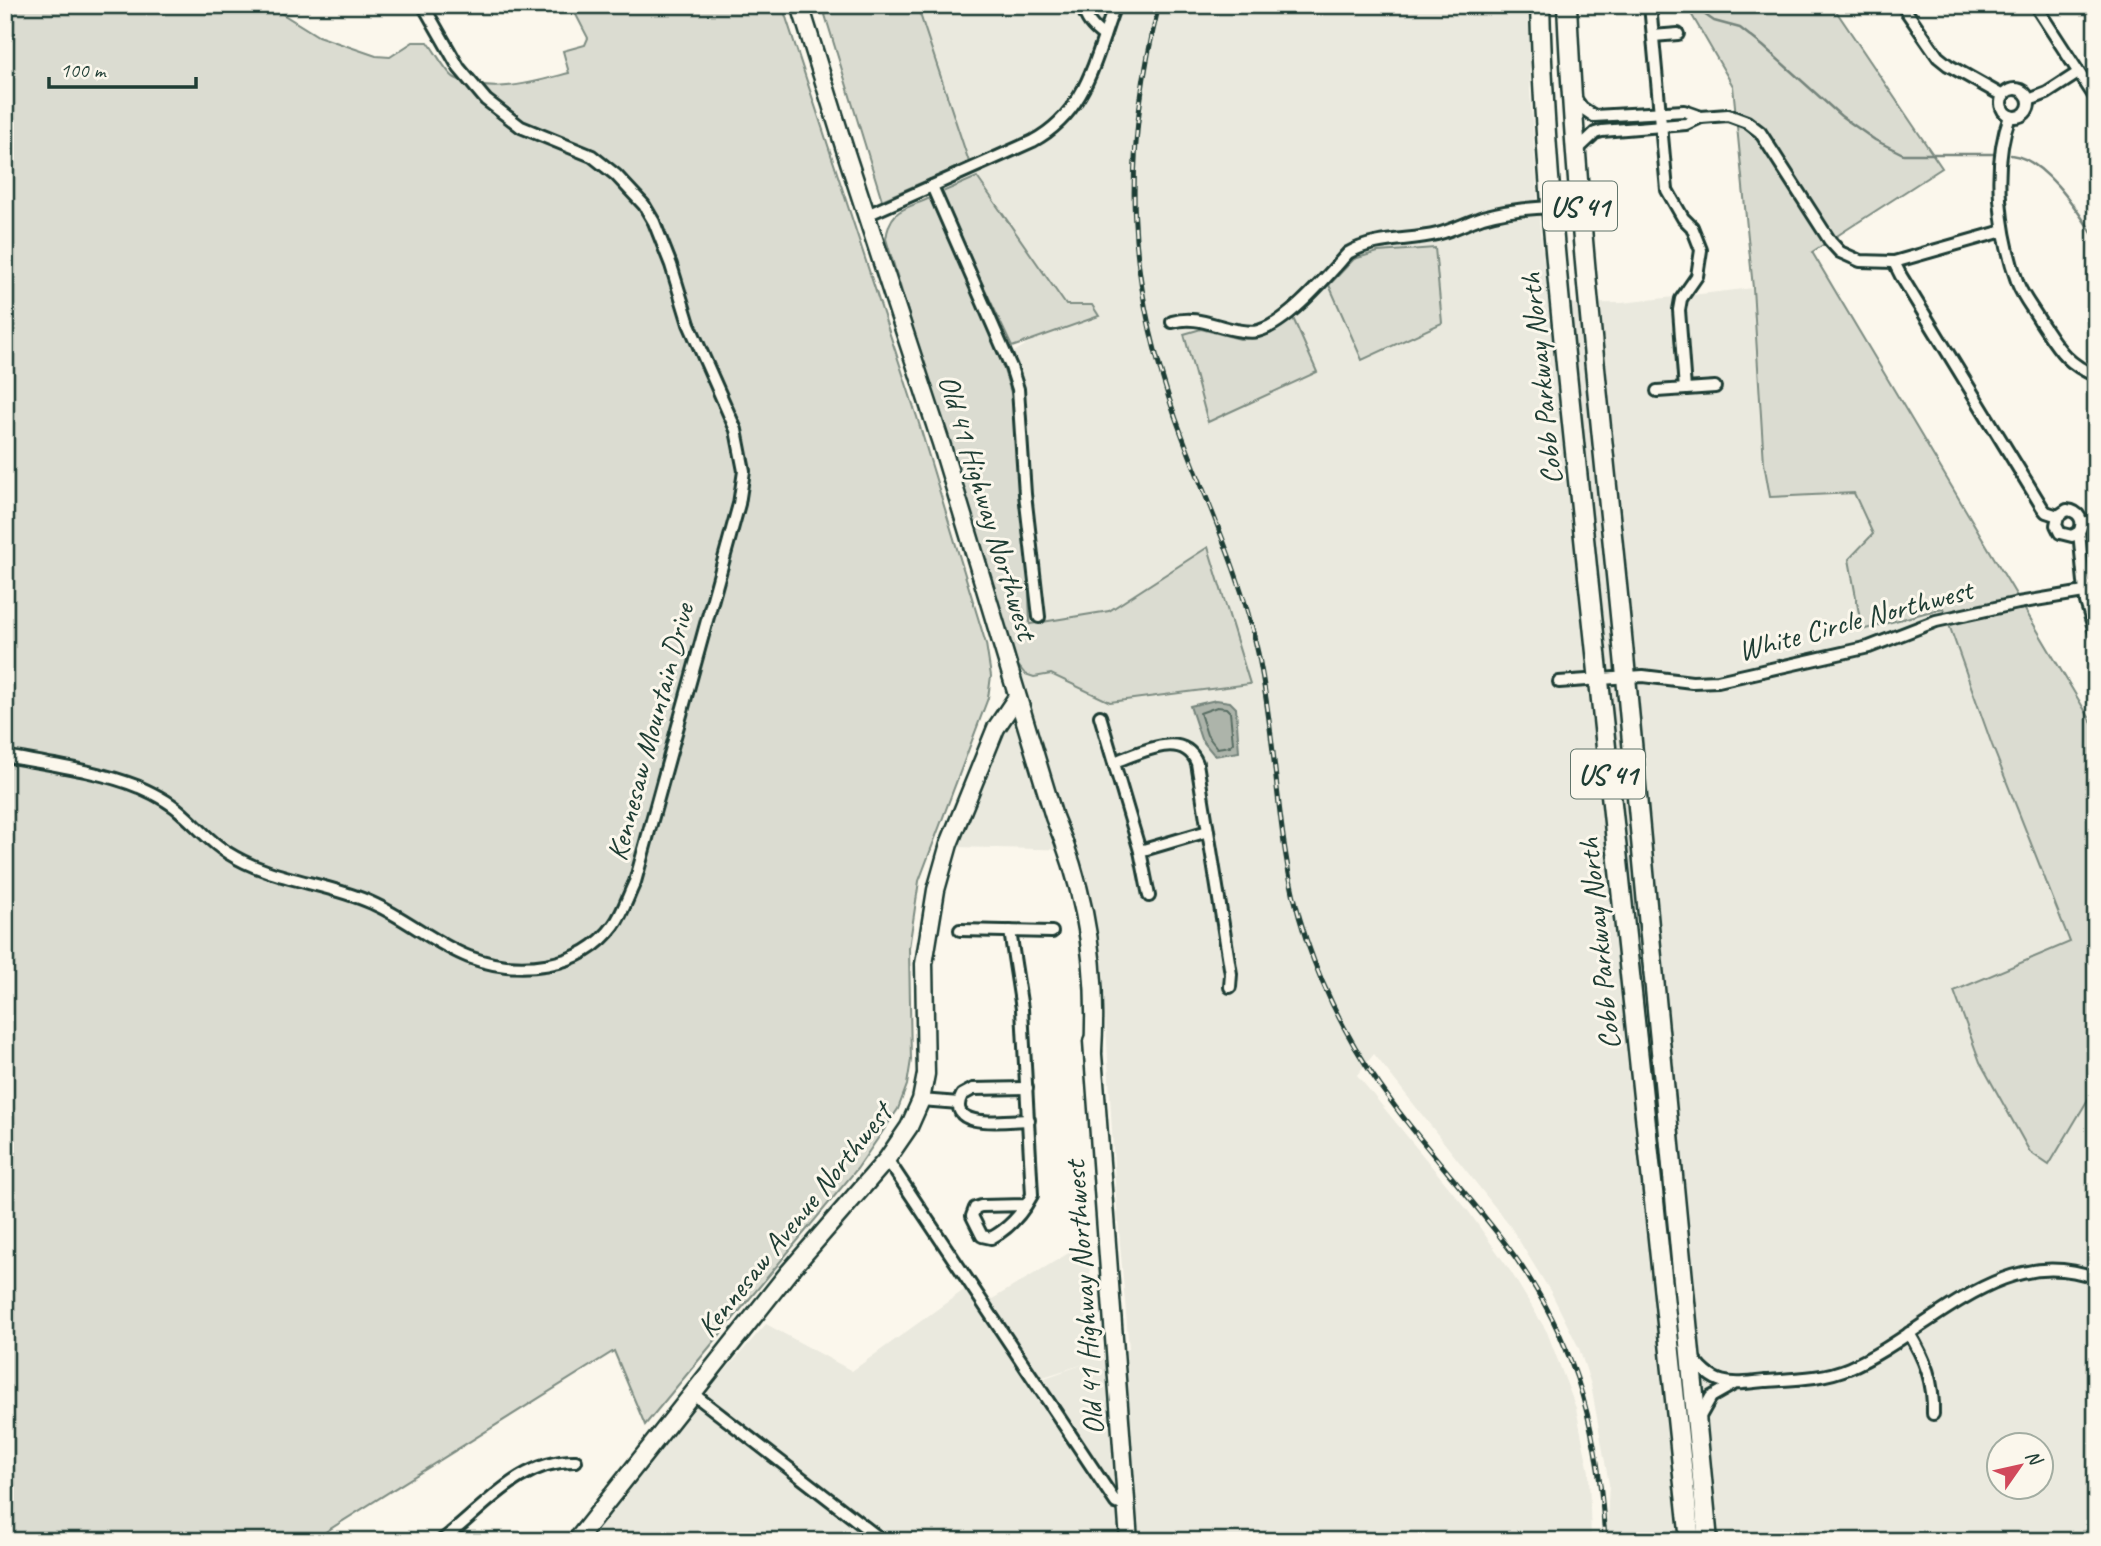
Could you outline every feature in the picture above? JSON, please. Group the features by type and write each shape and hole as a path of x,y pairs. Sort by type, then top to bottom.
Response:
{"main road":[{"name":"Cobb Parkway North","path":"1540,5 1553,207 1598,680 1690,1541"},
{"name":"Cobb Parkway North","path":"1567,5 1576,151 1708,1541"}],"street":[{"name":"Kennesaw Mountain Drive","path":"5,756 139,787 168,802 206,837 227,853 248,864 373,903 468,957 515,968 541,967 571,958 596,943 614,925 635,882 738,504 744,471 736,430 694,335 671,265 654,222 644,205 592,156 521,127 486,100 459,68 423,5"},
{"name":"Old 41 Highway Northwest","path":"800,5 948,467 1054,817 1074,868 1083,909 1094,988 1093,1051 1129,1541"},
{"name":"Old 41 Highway Northwest","path":"811,5 846,127 867,215"},
{"path":"1082,5 1085,18 1104,36"},
{"path":"867,215 1033,141 1056,127 1081,96 1115,5"},
{"path":"1650,5 1667,190 1683,218 1692,227 1701,250 1697,276 1681,299 1679,310 1685,389"},
{"path":"1902,5 1938,57 2003,96"},
{"path":"2035,5 2096,99"},
{"path":"1653,36 1678,34"},
{"path":"2029,100 2047,93 2078,73"},
{"path":"2017,89 2025,93 2029,100 2025,113 2018,117 2010,116 2001,108 2003,96 2009,90 2017,89"},
{"path":"1571,92 1581,108 1594,117 1684,111 1701,117"},
{"path":"1576,151 1595,133 1686,124 1701,117 1728,115 1738,117 1760,132 1830,242 1840,252 1860,261 1894,262 2003,231"},
{"path":"2010,116 2004,134 2000,183 2003,231 2018,284 2060,353 2076,367 2096,376"},
{"path":"932,186 1018,389 1026,506 1038,617"},
{"path":"1172,322 1194,319 1233,330 1259,331 1299,304 1356,248 1397,238 1437,234 1486,216 1516,209 1553,207"},
{"path":"1894,262 2042,507 2046,512 2058,516"},
{"path":"1657,391 1715,387"},
{"path":"2096,520 2080,527 2072,536 2060,533 2056,525 2058,516 2067,510 2080,517 2080,527 2090,590 2089,619 2096,635"},
{"name":"White Circle Northwest","path":"1559,682 1626,677 1654,677 1692,682 1718,681 1861,649 1936,621 2090,590"},
{"name":"Kennesaw Avenue Northwest","path":"576,1541 788,1273 887,1158 909,1127 921,1100 926,1074 924,964 934,897 949,844 996,728 1017,697"},
{"path":"1100,716 1140,851 1149,896"},
{"path":"1114,762 1173,744 1185,747 1194,756 1231,974 1230,987"},
{"path":"1140,851 1208,831"},
{"path":"960,930 1052,932"},
{"path":"1010,931 1022,1009 1032,1195 1026,1205 1013,1222 991,1238 982,1236 972,1216 975,1208 981,1206 1026,1205"},
{"path":"1027,1088 973,1089 962,1095 959,1103 962,1115 971,1121 1028,1120"},
{"path":"921,1100 959,1103"},
{"path":"887,1158 1116,1503 1127,1506"},
{"path":"1689,1352 1701,1369 1712,1378 1734,1384 1818,1377 1861,1362 1990,1283 2018,1273 2063,1270 2096,1278"},
{"path":"1909,1333 1923,1356 1931,1379 1933,1414"},
{"path":"1696,1423 1711,1397 1734,1384"},
{"path":"692,1393 883,1541"},
{"path":"441,1541 518,1478 548,1464 576,1461"}],"shaded area":[{"path":"5,5 268,5 318,36 376,56 390,57 413,42 428,42 455,78 482,86 497,87 569,73 563,51 585,45 588,38 571,5 782,5 917,417 986,644 991,676 988,698 919,881 909,948 911,1060 907,1085 898,1109 857,1169 645,1425 614,1351 311,1541 5,1541"},
{"path":"822,5 917,5 969,162 882,200"},
{"path":"912,5 1530,5 1530,89 1540,230 1549,304 1622,303 1753,288 1764,463 1854,493 1873,534 1942,608 1992,745 2070,943 1954,991 1980,1062 2030,1152 2049,1165 2096,1086 2096,1541 1606,1541 1609,1484 1591,1385 1579,1348 1552,1294 1510,1226 1374,1054 1357,1075 1469,1212 1511,1272 1547,1332 1576,1408 1589,1472 1591,1541 590,1541 654,1452 766,1324 852,1371 968,1287 1031,1383 1087,1363 1040,1378 989,1301 1087,1242 1099,1359 1129,1349 1115,1185 1103,971 1097,934 1076,850 954,847 1010,697 1034,564 1003,359 1070,317 969,162"},
{"path":"1686,5 1832,5 1942,168 1812,252 2096,729 2096,1086 2049,1165 2030,1152 1980,1062 1954,991 2070,942 1992,745 1943,608 1862,630 1849,559 1873,534 1854,493 1770,497 1764,463 1753,288 1733,86"},
{"path":"977,177 1066,305 1092,305 1099,316 1012,347 940,193"},
{"path":"930,198 1000,357 1013,399 1028,566 1030,624 1109,611 1208,547 1250,684 1110,702 1051,674 1034,677 1025,674 1013,659 886,239 891,221 900,211"},
{"path":"1435,248 1442,323 1362,360 1329,285 1354,259 1378,252"},
{"path":"1293,318 1317,372 1208,422 1184,334 1201,329 1240,339 1260,337"}],"water":[{"path":"1216,700 1230,702 1236,708 1239,752 1215,756 1201,739 1190,706"}],"waterway":[{"path":"1691,5 1714,21 1740,28 1841,116 1875,140 1903,154 1995,154"},
{"path":"2011,155 2024,158 2048,176 2071,202 2096,239"}],"railway":[{"path":"1159,5 1139,112 1134,214 1138,264 1159,366 1251,623 1267,702 1285,850 1300,920 1324,986 1361,1057 1397,1110 1524,1269 1563,1341 1588,1417 1602,1498 1605,1541"}]}
